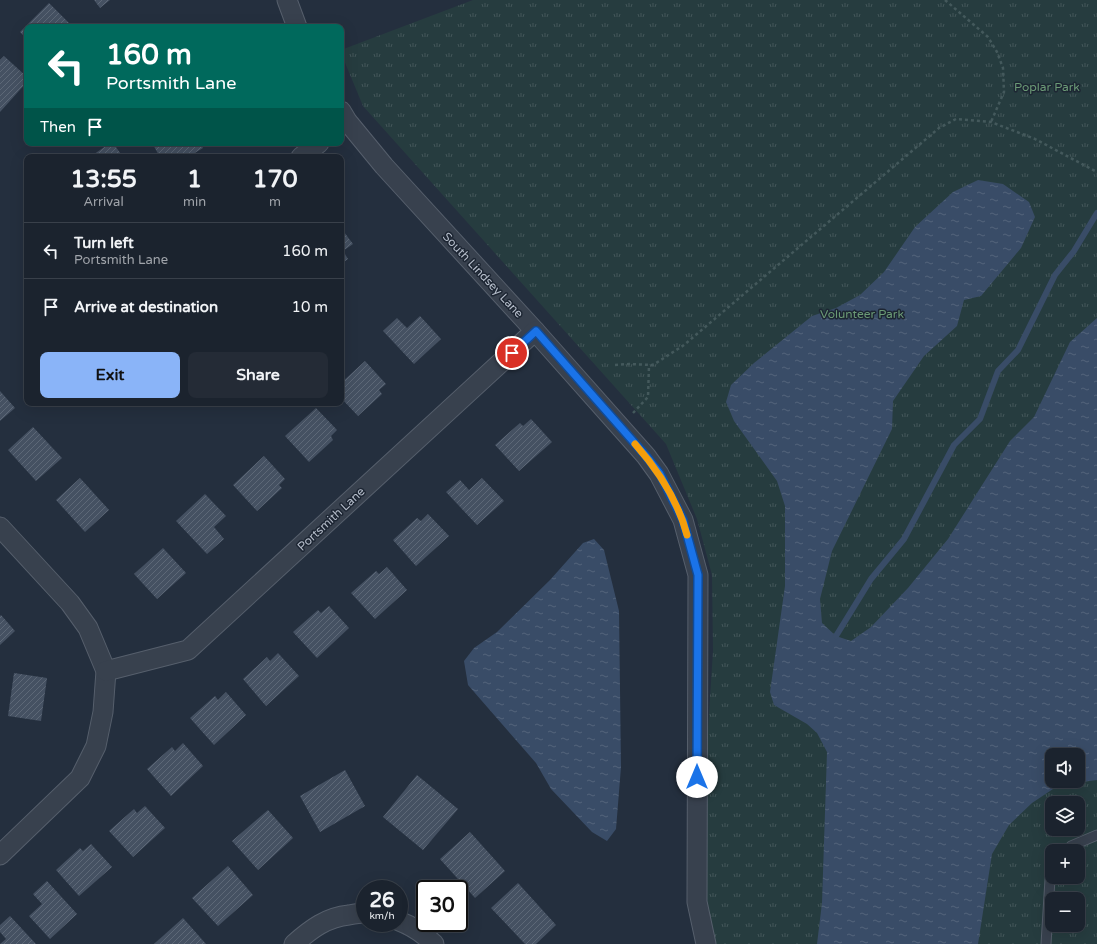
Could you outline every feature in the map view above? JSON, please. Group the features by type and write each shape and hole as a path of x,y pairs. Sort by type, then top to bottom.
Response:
{"street":[{"path":"287,0 296,24"},
{"name":"South Lindsey Lane","path":"344,120 384,166 536,331 646,456 660,474 683,520 698,575 697,902 706,944"},
{"path":"305,154 315,146"},
{"name":"Portsmith Lane","path":"106,671 188,650 536,331"},
{"path":"0,527 70,603 88,628 106,671 103,712 96,746 80,778 0,855"},
{"path":"294,944 321,923 339,916 356,914"},
{"path":"408,925 426,936 434,944"}],"lane":[{"path":"1076,844 1097,835"},
{"path":"1046,944 1050,884"}],"path":[{"path":"945,0 988,37 998,52 1002,68 1004,92 990,122"},
{"path":"615,365 653,365 684,344 939,128 956,120 990,122 1036,139 1097,172"},
{"path":"619,426 648,397 648,365"}],"green space":[{"name":"Volunteer Park","path":"473,0 1097,0 1097,944 706,944 697,902 713,651 712,575 697,519 666,444 363,106 344,60 344,49"}],"water":[{"path":"978,180 1003,184 1029,202 1035,217 1021,248 981,296 964,300 957,326 924,356 893,401 892,429 832,551 820,599 822,623 836,636 851,641 871,627 908,588 948,539 1010,441 1034,417 1070,342 1097,318 1097,780 1085,782 1085,748 1045,748 1045,788 1054,788 1032,803 1009,825 992,854 978,944 817,944 822,903 827,752 817,733 807,724 774,705 770,692 785,586 785,506 777,481 734,421 726,402 731,385 754,363 812,316 836,308 860,295 884,272 915,227 953,192"},
{"path":"594,539 604,550 619,611 621,767 616,829 607,841 592,832 551,789 536,763 468,685 464,661 474,648 497,632 550,580 583,543"}],"building":[{"path":"94,0 110,0 100,8"},
{"path":"49,3 70,24 28,24"},
{"path":"24,28 24,36 20,32"},
{"path":"4,56 24,74 24,85 0,112 0,60"},
{"path":"106,146 115,146 121,154 94,154"},
{"path":"154,146 202,146 203,148 193,154 158,154"},
{"path":"344,232 353,244 344,250"},
{"path":"344,253 348,259 344,262"},
{"path":"420,316 441,339 414,364 383,331 397,318 407,328"},
{"path":"365,361 386,384 379,390 382,394 358,416 344,401 344,380"},
{"path":"0,391 15,408 0,421"},
{"path":"316,408 337,430 331,436 333,440 309,462 285,436"},
{"path":"531,419 552,442 519,471 495,445 520,423 523,426"},
{"path":"33,427 62,458 36,481 8,450"},
{"path":"264,456 285,479 279,485 282,488 257,511 233,485"},
{"path":"80,478 109,510 85,532 56,500"},
{"path":"482,478 504,501 477,525 446,492 460,480 469,490"},
{"path":"205,494 226,516 214,527 224,539 207,554 176,521"},
{"path":"428,514 449,536 416,566 393,540 417,518 421,521"},
{"path":"163,548 186,573 157,599 134,574"},
{"path":"387,567 407,590 375,619 351,593 376,571 379,574"},
{"path":"329,606 349,628 317,658 293,632 318,610 321,613"},
{"path":"1,615 15,631 0,645 0,616"},
{"path":"278,653 299,676 266,706 243,679 267,657 270,661"},
{"path":"14,673 47,678 41,721 8,716"},
{"path":"226,692 246,715 214,745 190,718 215,696 218,700"},
{"path":"183,743 203,766 171,796 147,769 172,747 175,751"},
{"path":"345,770 365,806 320,832 300,796"},
{"path":"417,775 458,809 423,850 383,817"},
{"path":"145,806 165,828 133,857 109,831 134,809 137,813"},
{"path":"268,810 293,838 258,870 232,841"},
{"path":"470,832 505,871 475,898 468,890 468,880 459,880 440,859"},
{"path":"91,844 112,867 79,896 56,870 80,848 83,851"},
{"path":"228,866 253,895 218,926 192,898"},
{"path":"47,881 77,914 50,939 29,916 42,904 33,894"},
{"path":"518,883 556,925 536,944 525,944 491,908"},
{"path":"10,916 36,944 0,944 6,939 0,932 0,925"},
{"path":"183,918 206,944 154,944"}],"waterway":[{"path":"836,636 871,579 904,539 954,445 980,419 998,371 1018,350 1055,275 1074,251 1097,213"}],"slow traffic":[{"path":"635,444 660,474 683,520 687,535"}],"route":[{"path":"512,353 536,331 646,456 660,474 683,520 698,575 697,777"}],"park label":[{"name":"Poplar Park","path":"1047,87"}]}
